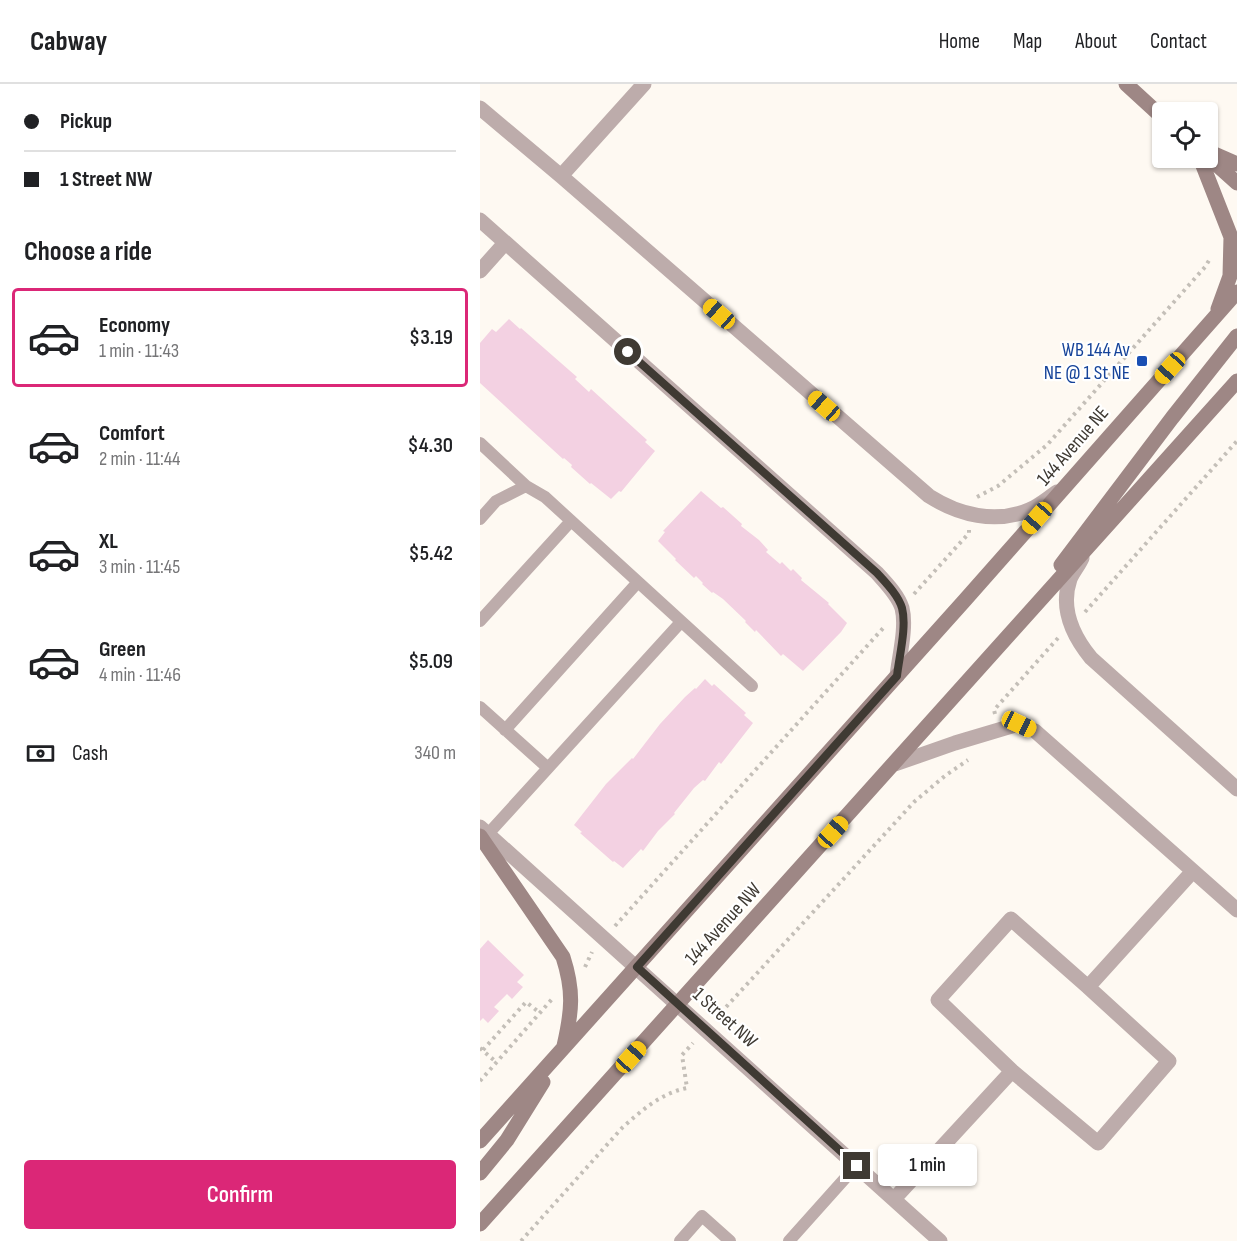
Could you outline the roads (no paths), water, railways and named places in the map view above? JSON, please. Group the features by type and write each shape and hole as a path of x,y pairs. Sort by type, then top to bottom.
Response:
{"main road":[{"path":"1126,84 1152,108"},
{"path":"1218,155 1237,164"},
{"path":"1218,166 1237,183"},
{"path":"1204,168 1231,237 1230,276 1215,317"},
{"name":"144 Avenue NE","path":"965,600 1237,292"},
{"path":"996,651 1179,408 1237,336"},
{"path":"996,651 1237,381"},
{"name":"144 Avenue NW","path":"480,1141 965,600"},
{"name":"144 Avenue NW","path":"480,1224 996,651"},
{"path":"480,1173 507,1140 563,1049 570,1018 570,978 556,945 483,832"}],"street":[{"path":"561,176 644,84"},
{"path":"480,108 912,483 944,505 986,517 1006,517 1030,510 1066,486"},
{"path":"480,220 889,586 902,608 904,624 897,676"},
{"path":"480,271 505,243"},
{"path":"1089,547 1070,579 1067,602 1070,627 1080,645 1091,658 1237,789"},
{"path":"895,764 1019,724 1035,731 1237,910"},
{"name":"1 Street NW","path":"483,832 679,1004 940,1241"},
{"path":"1088,987 1193,871"},
{"path":"1011,919 1169,1061 1098,1143 1012,1071 938,1000 1011,919"},
{"path":"894,1199 1012,1071"}],"lane":[{"path":"480,443 526,486 545,497 752,686"},
{"path":"480,519 496,501 526,486"},
{"path":"480,621 571,521"},
{"path":"505,730 638,582"},
{"path":"483,832 548,768 681,622"},
{"path":"480,707 548,768"},
{"path":"789,1241 857,1166"},
{"path":"680,1241 702,1216 730,1241"}],"place":[{"name":"WB 144 Av NE @ 1 St NE","path":"1142,361"}]}
